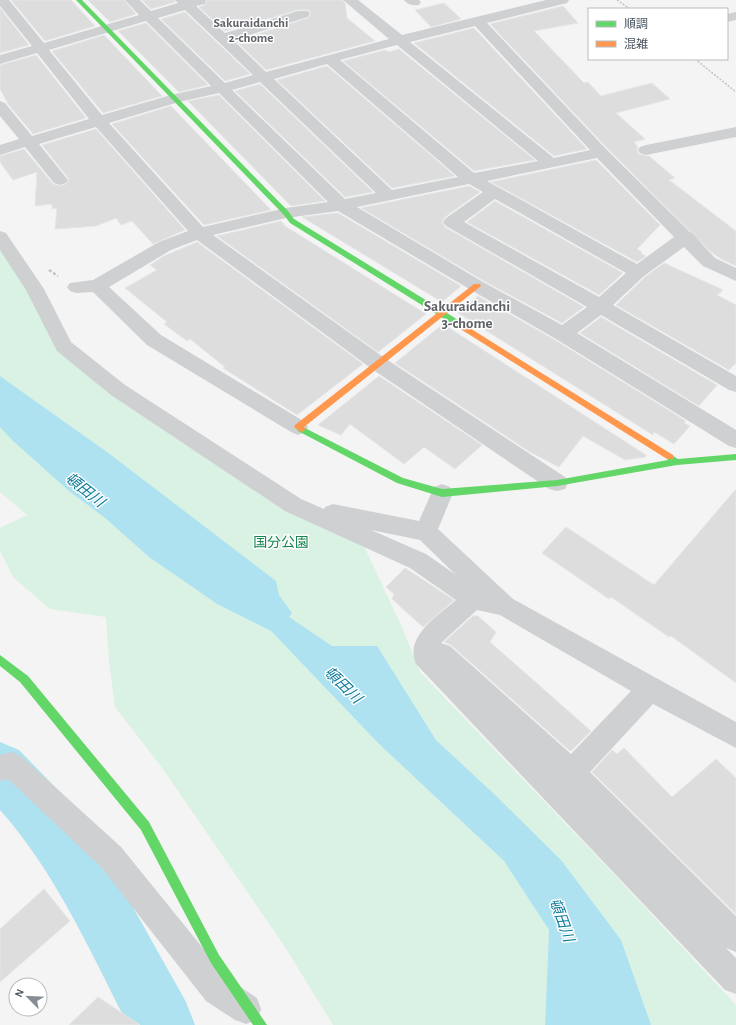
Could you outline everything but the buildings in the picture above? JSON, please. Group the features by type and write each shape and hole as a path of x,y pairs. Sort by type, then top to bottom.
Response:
{"street":[{"path":"2,0 100,121 200,233 379,364 557,483"},
{"path":"79,0 176,98 292,221 442,313 676,462"},
{"path":"132,0 341,205 477,286 563,334 736,440"},
{"path":"0,60 149,17 185,2 203,0"},
{"path":"350,0 549,162"},
{"path":"0,150 176,98 222,88 331,60 400,40 562,0"},
{"path":"185,2 225,38 262,77 389,196"},
{"path":"225,38 303,14"},
{"path":"478,21 601,153 686,237 709,262 736,275"},
{"path":"331,60 470,178 638,272"},
{"path":"0,106 60,180"},
{"path":"646,150 736,132"},
{"path":"76,287 97,286 165,246 200,233 286,213 389,196 470,178 601,153"},
{"path":"494,192 452,222 736,385"},
{"path":"0,237 35,289 64,346 118,390 293,505 418,560 473,599 505,606"},
{"path":"563,334 600,306 638,272 686,237"},
{"path":"97,286 154,340 298,427 400,481 442,493 557,483 676,462 736,457"},
{"path":"298,427 477,286"},
{"path":"426,532 442,493"},
{"path":"293,505 426,532 505,606 650,689 736,736"},
{"path":"473,599 427,641 425,656 736,979"},
{"path":"427,641 572,772 736,937"},
{"path":"0,660 24,679 145,826 215,959 257,1019"},
{"path":"572,772 650,689"},
{"path":"0,768 12,765 111,857 217,990 257,1019"}],"path":[{"path":"618,0 629,8"},
{"path":"696,60 736,92"}],"green space":[{"name":"国分公園","path":"0,245 31,294 55,345 361,540 401,625 420,672 610,870 736,1005 736,1025 651,1025 492,792 436,740 377,647 332,646 288,617 107,452 0,376"},
{"path":"0,421 69,491 105,518 149,557 217,604 271,631 379,744 504,861 549,930 545,1025 333,1025 285,947 163,769 115,707 109,662 106,617 50,609 13,577 0,551 0,528 27,515 0,492"}],"water":[{"name":"頓田川","path":"0,376 107,452 276,581 279,595 292,613 289,617 332,646 377,646 436,740 492,792 561,860 621,940 651,1025 545,1025 549,930 504,861 379,744 271,631 217,604 149,557 105,518 69,491 12,440 0,427"}],"waterway":[{"path":"0,769 35,807 77,866 163,1025"}],"traffic: fast":[{"path":"79,0 286,213 292,221 465,328"},
{"path":"301,429 400,481 442,493 557,483 677,462"},
{"path":"670,457 677,462 736,457"},
{"path":"0,660 24,679 145,826 215,959 261,1025"}],"traffic: slow":[{"path":"301,429 298,427 477,286"},
{"path":"465,328 670,457"}],"district":[{"name":"Sakuraidanchi 2-chome","path":"251,30"},
{"name":"Sakuraidanchi 3-chome","path":"467,314"}]}
